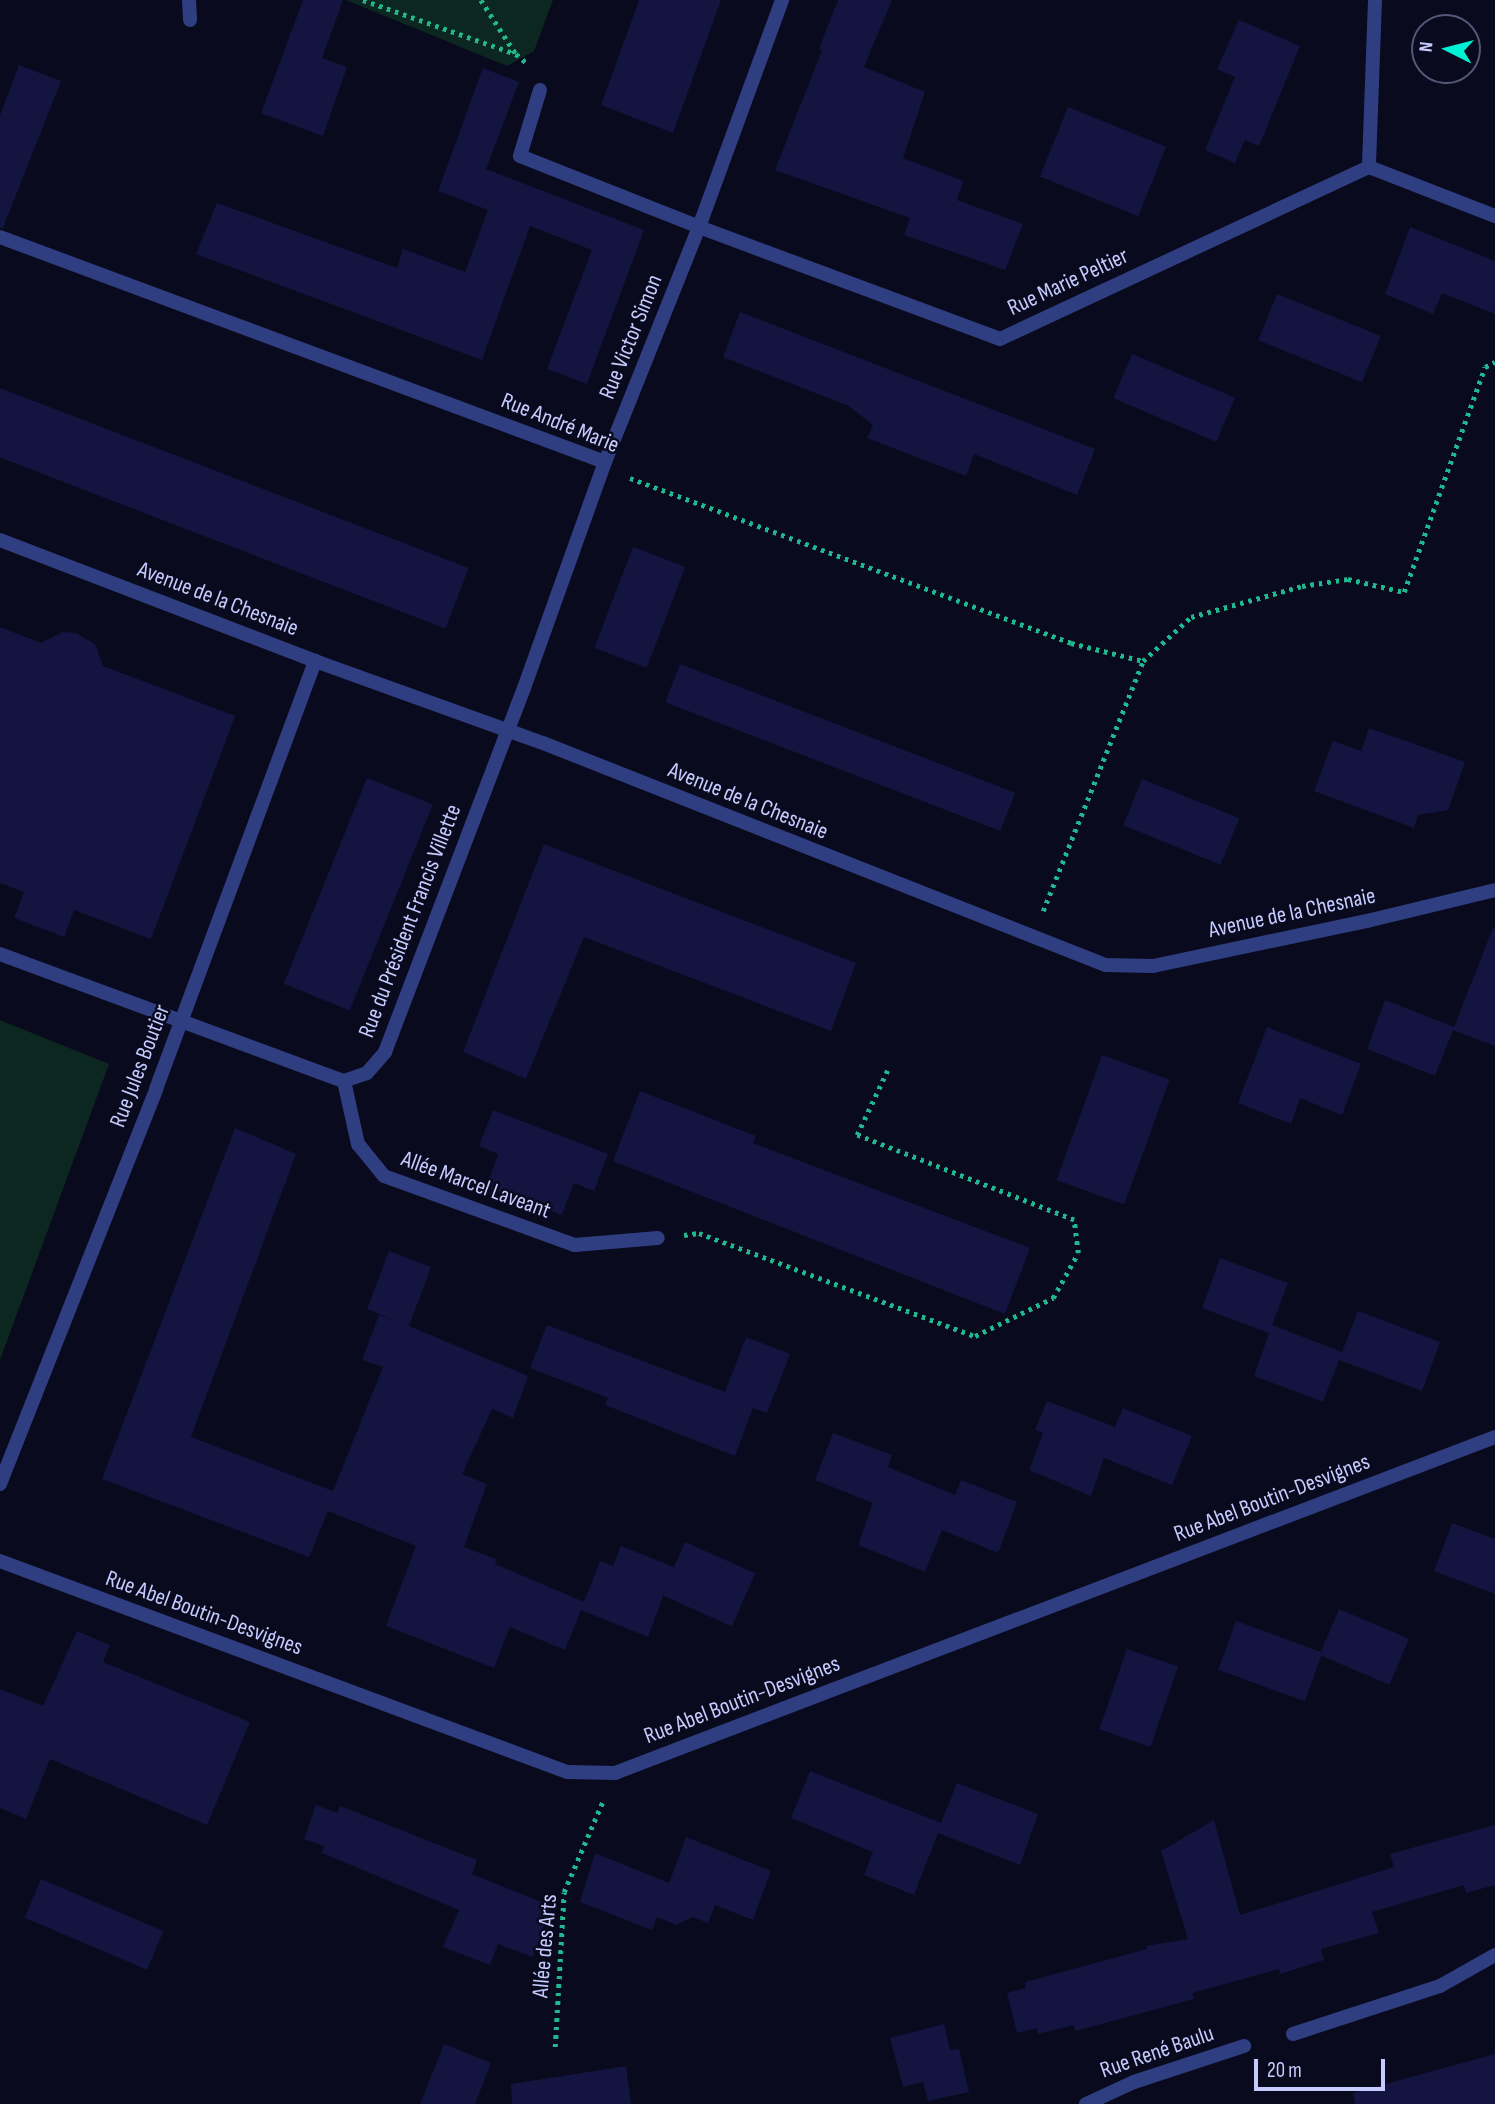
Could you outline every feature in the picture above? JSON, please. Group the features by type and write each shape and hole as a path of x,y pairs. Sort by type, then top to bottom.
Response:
{"street":[{"path":"189,0 190,20"},
{"name":"Rue Victor Simon","path":"508,730 605,461 699,226 782,0"},
{"path":"1376,0 1369,167 1495,216"},
{"name":"Rue Marie Peltier","path":"540,90 520,156 1000,339 1369,167"},
{"name":"Rue André Marie","path":"0,237 605,461"},
{"name":"Avenue de la Chesnaie","path":"0,540 315,661 508,730 1105,965 1153,966 1367,921 1495,890"},
{"name":"Rue Jules Boutier","path":"0,1484 181,1022 315,661"},
{"name":"Rue du Président Francis Villette","path":"344,1081 367,1073 389,1042 508,730"},
{"path":"0,954 344,1081"},
{"name":"Allée Marcel Laveant","path":"344,1081 358,1144 384,1176 575,1245 658,1238"},
{"name":"Rue Abel Boutin-Desvignes","path":"0,1561 567,1772 615,1773 1495,1437"},
{"path":"1293,2034 1440,1986 1495,1955"},
{"name":"Rue René Baulu","path":"1086,2104 1134,2082 1244,2046"}],"path":[{"path":"363,0 516,54"},
{"path":"481,0 516,54 541,76 540,90"},
{"path":"1032,938 1143,661 1191,617 1302,586 1348,579 1404,592 1485,367 1495,362"},
{"name":"Rue André Marie","path":"605,461 637,482 1071,643 1143,661"},
{"path":"658,1238 699,1233 975,1336 1053,1298 1078,1253 1074,1220 857,1135 889,1067"},
{"name":"Allée des Arts","path":"555,2047 564,1892 615,1773"}],"green space":[{"path":"346,0 553,0 534,51 507,66"},
{"path":"0,1020 109,1064 0,1360"}],"building":[{"path":"303,0 343,0 322,58 347,67 323,136 261,113"},
{"path":"639,0 721,0 673,133 601,105"},
{"path":"838,0 892,0 864,67 925,92 903,158 963,181 957,200 1023,224 1005,270 904,235 910,218 775,170 822,50 819,49"},
{"path":"1239,20 1300,46 1259,146 1245,140 1235,163 1205,150 1235,77 1217,69"},
{"path":"19,65 61,81 3,228 0,228 0,115"},
{"path":"483,68 519,82 486,169 644,230 587,384 547,369 592,250 530,226 482,360 196,254 217,203 397,268 403,249 465,272 488,210 438,191"},
{"path":"1068,107 1166,147 1138,216 1040,177"},
{"path":"1410,227 1495,261 1495,314 1442,293 1433,314 1385,294"},
{"path":"1277,294 1381,336 1362,382 1258,340"},
{"path":"740,312 1095,449 1077,495 974,454 966,476 867,438 873,425 849,406 723,357"},
{"path":"1132,354 1235,398 1216,442 1113,398"},
{"path":"0,388 469,568 445,629 0,458"},
{"path":"633,547 685,567 647,668 594,648"},
{"path":"0,627 41,643 63,632 76,633 95,644 103,666 235,716 151,939 74,910 64,937 14,918 24,892 0,883"},
{"path":"680,664 1015,793 1000,831 665,702"},
{"path":"1369,728 1465,762 1448,810 1418,815 1414,828 1314,791 1333,741 1361,751"},
{"path":"367,778 433,805 350,1010 284,984"},
{"path":"1142,779 1239,818 1221,865 1123,825"},
{"path":"544,844 856,963 831,1031 584,937 526,1079 463,1052"},
{"path":"1493,928 1495,1046 1453,1030 1435,1076 1367,1049 1385,1000 1454,1027"},
{"path":"1267,1027 1361,1064 1342,1115 1300,1098 1291,1124 1238,1103"},
{"path":"1102,1055 1170,1080 1124,1205 1057,1180"},
{"path":"640,1091 756,1136 753,1143 1030,1248 1005,1314 613,1161"},
{"path":"493,1110 608,1154 594,1191 574,1183 562,1215 486,1188 498,1154 479,1146"},
{"path":"235,1128 296,1154 191,1437 333,1491 383,1367 362,1360 379,1315 398,1322 367,1309 389,1251 431,1267 409,1326 528,1376 513,1418 492,1409 462,1474 487,1484 464,1547 496,1559 495,1564 584,1602 600,1561 613,1566 621,1546 674,1567 648,1637 581,1610 565,1650 510,1627 494,1668 386,1626 416,1546 328,1511 309,1557 102,1479"},
{"path":"1220,1258 1288,1283 1272,1325 1342,1352 1358,1311 1440,1342 1422,1391 1339,1360 1323,1402 1254,1376 1269,1333 1202,1308"},
{"path":"547,1325 725,1392 746,1337 790,1354 767,1413 753,1408 735,1456 605,1405 608,1398 530,1368"},
{"path":"1047,1401 1115,1427 1123,1408 1192,1436 1172,1485 1104,1458 1091,1496 1029,1470 1043,1433 1035,1430"},
{"path":"833,1433 892,1455 888,1467 955,1495 961,1480 1017,1502 998,1553 942,1530 925,1572 858,1545 873,1503 815,1480"},
{"path":"1452,1523 1495,1539 1495,1594 1434,1571"},
{"path":"685,1542 755,1573 732,1626 661,1595"},
{"path":"1339,1609 1409,1639 1389,1685 1319,1655"},
{"path":"1236,1621 1322,1652 1305,1701 1218,1670"},
{"path":"77,1631 110,1645 103,1662 250,1722 207,1825 50,1759 26,1819 0,1808 0,1689 43,1706"},
{"path":"1127,1649 1178,1667 1150,1747 1099,1729"},
{"path":"810,1771 941,1823 957,1783 1038,1814 1020,1865 938,1833 914,1895 864,1875 873,1852 791,1818"},
{"path":"316,1805 337,1813 340,1806 477,1860 472,1874 551,1906 533,1957 498,1944 490,1965 443,1947 459,1910 322,1853 324,1846 304,1839"},
{"path":"1214,1820 1240,1915 1394,1867 1390,1854 1495,1825 1495,1885 1466,1893 1464,1885 1372,1912 1379,1933 1321,1949 1324,1960 1280,1974 1279,1969 1192,1993 1194,1999 1075,2031 1074,2025 1038,2034 1037,2028 1017,2033 1007,1993 1026,1988 1025,1982 1147,1949 1146,1946 1188,1939 1161,1851"},
{"path":"686,1837 771,1871 753,1920 715,1905 708,1923 693,1917 676,1925 657,1917 652,1930 580,1902 595,1853 669,1883"},
{"path":"41,1879 163,1931 147,1970 25,1918"},
{"path":"944,2024 950,2050 959,2049 969,2092 928,2101 923,2082 903,2087 890,2038"},
{"path":"444,2044 491,2063 475,2104 420,2104"},
{"path":"1495,2054 1495,2104 1355,2104 1353,2093"},
{"path":"626,2066 631,2104 512,2104 511,2084"}]}
